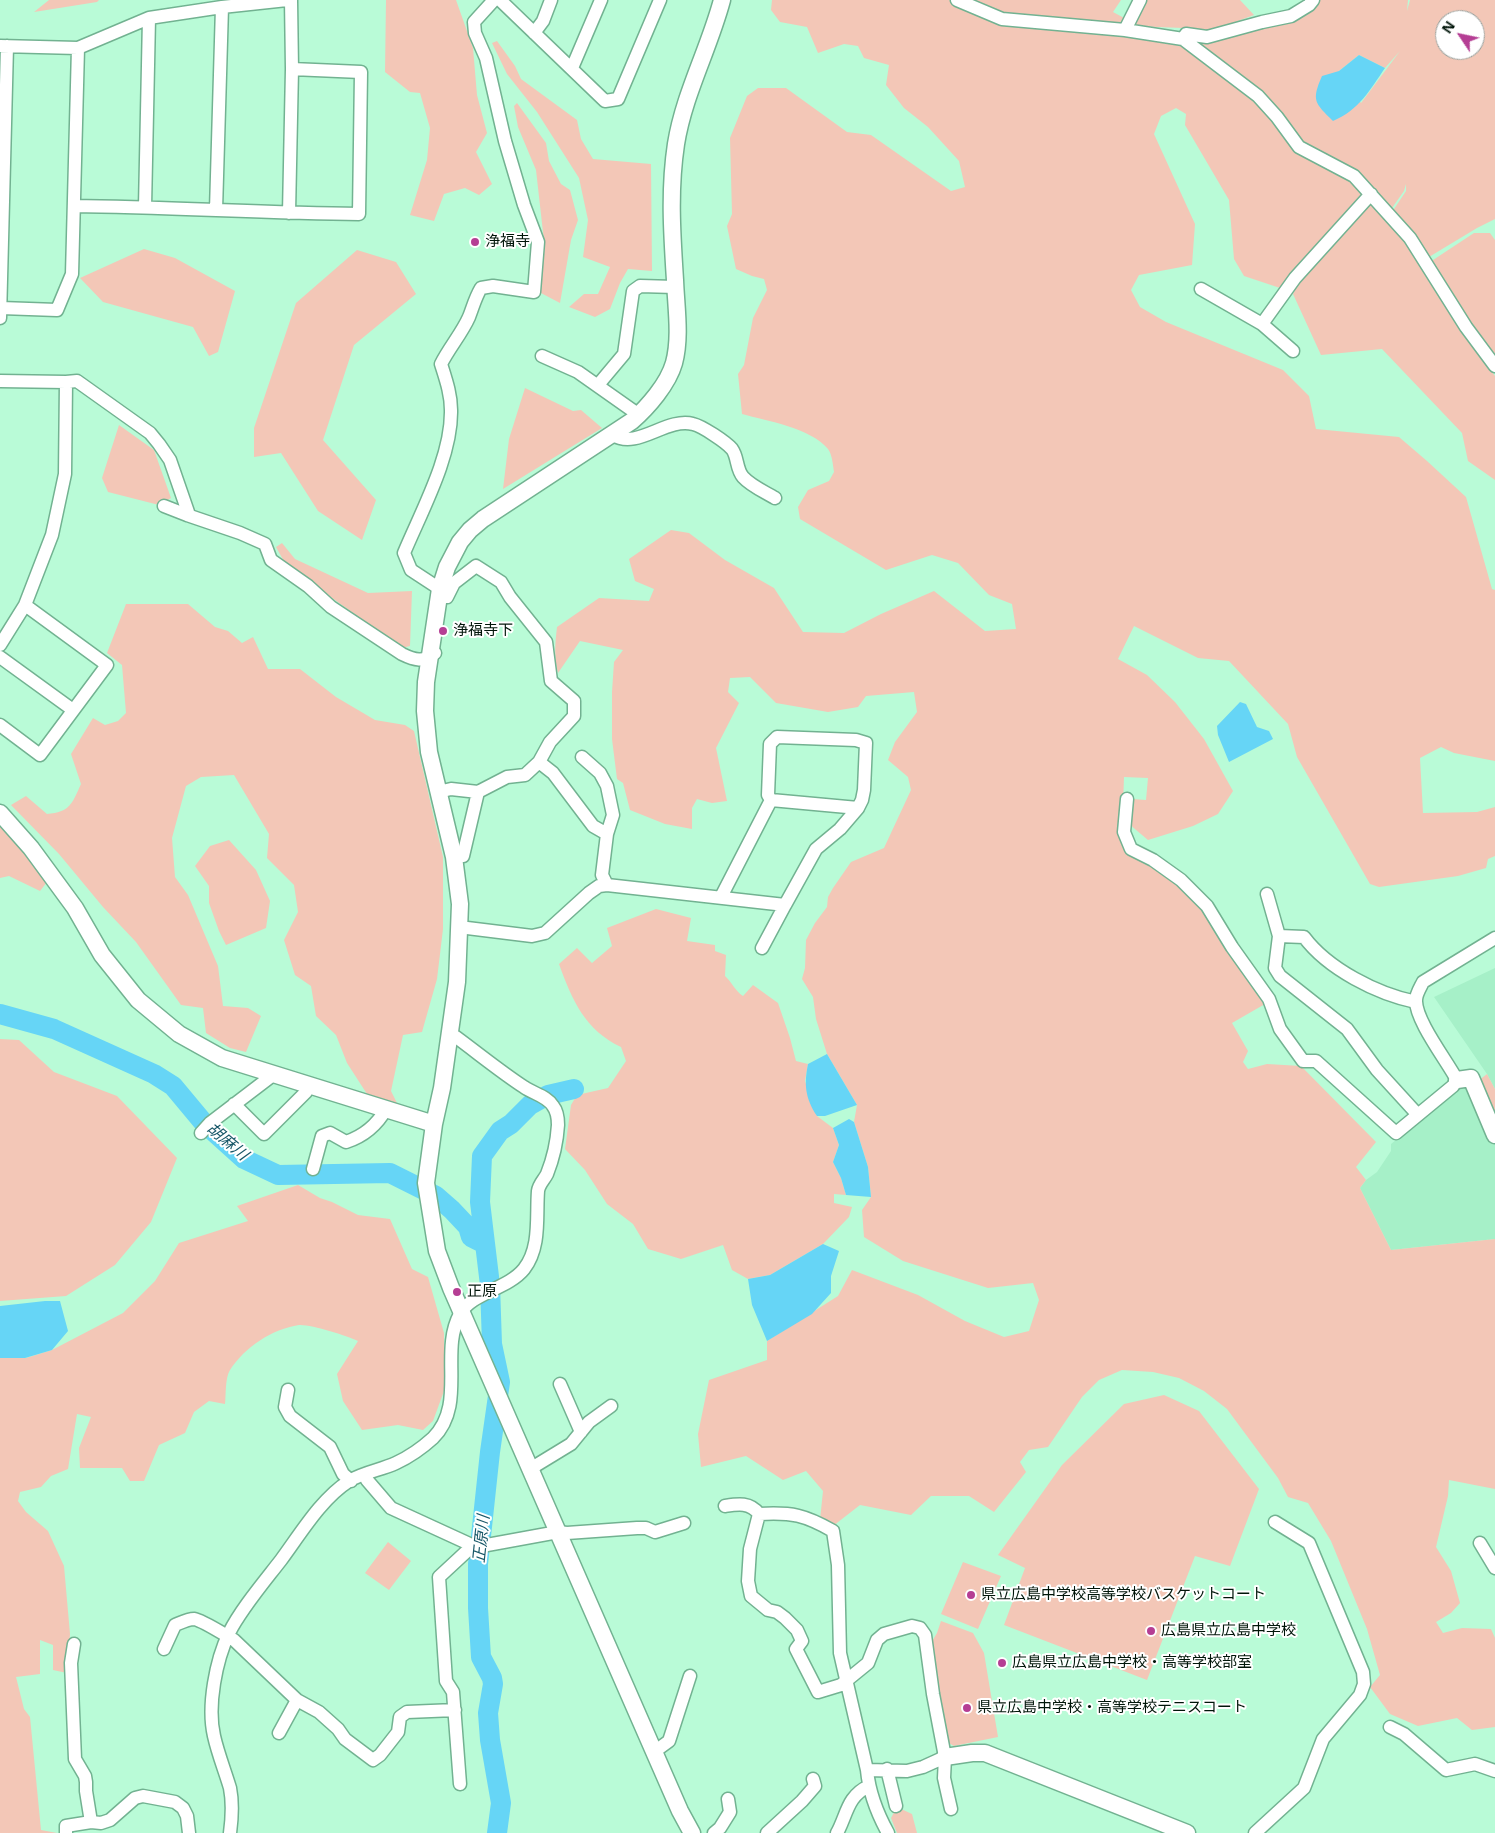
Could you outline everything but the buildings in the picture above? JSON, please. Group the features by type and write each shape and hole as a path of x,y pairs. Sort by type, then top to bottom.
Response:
{"street":[{"path":"0,318 4,46 78,48 149,18 222,6 287,0"},
{"path":"288,213 292,69 291,0"},
{"path":"443,593 412,570 404,553 446,454 451,412 450,393 442,364 468,318 474,298 481,288 493,286 534,292 538,242 524,205 505,141 486,58 475,33 474,22 494,0"},
{"path":"500,0 605,101 618,99 660,0"},
{"path":"534,32 543,21 552,0"},
{"path":"572,68 601,0"},
{"path":"692,1833 680,1811 461,1312 437,1251 426,1183 457,982 460,904 454,857 429,752 425,711 428,658 452,556 470,530 483,519 613,435 640,415 659,392 673,364 678,333 671,210 676,143 682,115 722,0"},
{"path":"957,0 1002,19 1126,30 1183,39 1258,96 1277,117 1299,148 1354,176 1410,238 1466,327 1495,366"},
{"path":"1126,30 1140,0"},
{"path":"1183,39 1186,34 1207,37 1291,16 1310,5 1313,0"},
{"path":"216,210 222,6"},
{"path":"145,207 149,18"},
{"path":"0,308 57,310 72,274 78,48"},
{"path":"74,206 359,214 361,72 292,69"},
{"path":"1262,324 1295,278 1371,194"},
{"path":"598,385 624,354 633,291 640,286 675,287"},
{"path":"1201,289 1262,324 1293,351"},
{"path":"542,356 578,372 640,415"},
{"path":"0,381 77,382 150,433 170,460 188,512 187,515"},
{"path":"0,645 25,605 52,535 64,474 66,382"},
{"path":"613,435 621,440 679,424 691,423 700,426 732,449 738,470 745,479 775,498"},
{"path":"164,506 265,544 272,560 308,586 331,607 402,654 414,660 428,658"},
{"path":"438,792 451,789 478,792 507,777 524,775 539,762 550,742 574,716 574,701 551,681 546,642 510,597 501,582 476,566 443,593"},
{"path":"0,725 40,755 107,665 25,605"},
{"path":"0,657 73,710"},
{"path":"762,948 816,848 840,829 858,808 864,790 866,743 856,740 777,737 770,744 768,795 771,800"},
{"path":"582,757 600,773 607,786 613,815 606,834 602,875 607,885"},
{"path":"539,762 553,773 594,826 606,834"},
{"path":"454,857 463,856 478,792"},
{"path":"1127,799 1124,832 1131,848 1153,860 1181,880 1207,906 1232,948 1270,999 1280,1029 1303,1061 1316,1061 1396,1133 1458,1080 1471,1078 1495,1135"},
{"path":"771,800 858,808"},
{"path":"721,897 771,800"},
{"path":"0,813 31,848 76,908 102,955 138,1000 179,1034 222,1058 434,1124"},
{"path":"460,927 532,936 545,933 599,886 607,885 785,905"},
{"path":"1267,894 1279,936 1275,968 1280,976 1347,1029 1377,1070 1418,1115"},
{"path":"1279,936 1304,937 1314,950 1352,977 1396,998 1416,1002"},
{"path":"1458,1080 1423,1024 1416,1002 1417,995 1423,982 1495,938"},
{"path":"230,1833 232,1812 230,1790 213,1735 212,1715 212,1691 228,1636 255,1594 321,1507 337,1490 351,1480 412,1455 435,1436 447,1412 452,1388 451,1340 454,1326 461,1312 469,1302 511,1281 523,1270 531,1258 535,1246 538,1187 547,1174 554,1152 558,1122 555,1108 548,1101 527,1089 456,1037 450,1037"},
{"path":"201,1134 210,1123 268,1078 271,1073"},
{"path":"234,1104 264,1134 306,1092 309,1085"},
{"path":"313,1169 322,1136 330,1133 346,1142 357,1139 378,1122 386,1109"},
{"path":"560,1384 581,1432"},
{"path":"288,1390 285,1407 290,1416 330,1447 344,1474 351,1480"},
{"path":"530,1469 571,1444 589,1422 611,1406"},
{"path":"365,1474 367,1480 391,1508 476,1547 558,1532 637,1528 646,1528 656,1532 684,1523"},
{"path":"725,1506 743,1503 756,1510 759,1514"},
{"path":"759,1514 780,1513 803,1516 833,1531 838,1566 840,1653 869,1786 888,1833"},
{"path":"759,1514 750,1549 748,1581 752,1596 768,1610 777,1612 785,1618 797,1630 802,1641 796,1649 818,1692 841,1685 868,1663 877,1640 884,1634 912,1626 920,1628 925,1635 933,1694 945,1757 944,1778 951,1809"},
{"path":"1255,1833 1304,1788 1323,1740 1360,1695 1364,1684 1363,1672 1309,1543 1275,1522"},
{"path":"1480,1543 1495,1568"},
{"path":"460,1784 453,1692 446,1681 439,1577 467,1551 470,1545"},
{"path":"164,1649 174,1625 189,1620 195,1619 228,1636 297,1700 319,1712 338,1729 345,1739 373,1760 380,1755 398,1732 400,1717 407,1712 455,1710"},
{"path":"74,1644 71,1663 75,1759 85,1776 91,1822"},
{"path":"654,1752 668,1741 690,1676"},
{"path":"279,1733 297,1700"},
{"path":"1390,1727 1404,1734 1446,1770 1475,1764 1495,1771"},
{"path":"867,1770 907,1771 923,1767 945,1757 985,1753 1187,1833"},
{"path":"887,1769 896,1806"},
{"path":"767,1833 781,1828 815,1786 813,1779"},
{"path":"837,1833 845,1810 859,1790 869,1786"},
{"path":"66,1833 66,1826 91,1822 101,1823 110,1820 135,1798 143,1796 175,1802 183,1808 187,1816 189,1833"},
{"path":"714,1833 720,1828 730,1812 728,1798"}],"shaded area":[{"path":"49,0 99,0 97,2 34,12"},
{"path":"386,0 456,0 473,48 477,95 487,133 476,152 492,184 479,195 465,188 444,194 434,221 410,215 427,160 430,128 420,93 410,92 385,72"},
{"path":"772,0 949,0 1001,24 1179,42 1260,104 1273,118 1343,173 1364,195 1356,207 1280,288 1244,276 1234,259 1229,200 1185,125 1186,114 1176,108 1161,116 1154,134 1195,224 1192,265 1139,275 1131,290 1140,307 1166,322 1283,370 1309,396 1316,429 1399,437 1466,497 1492,589 1495,590 1495,761 1454,753 1441,747 1420,758 1423,813 1477,812 1495,807 1495,856 1488,859 1486,868 1458,876 1379,887 1370,884 1297,757 1288,724 1229,661 1198,658 1134,626 1118,659 1147,675 1175,702 1204,739 1233,791 1218,814 1193,826 1148,840 1129,824 1132,799 1146,800 1148,778 1124,777 1122,832 1202,904 1265,1004 1232,1023 1248,1051 1243,1062 1248,1069 1267,1064 1301,1066 1376,1142 1356,1167 1366,1180 1360,1188 1391,1250 1495,1239 1495,1489 1449,1480 1448,1496 1436,1547 1451,1571 1460,1603 1451,1613 1436,1622 1443,1633 1462,1628 1491,1629 1495,1638 1495,1727 1472,1730 1457,1718 1418,1726 1390,1714 1370,1687 1380,1675 1367,1629 1331,1541 1308,1503 1288,1497 1278,1478 1227,1409 1204,1391 1179,1378 1153,1372 1122,1370 1099,1380 1082,1397 1048,1447 1029,1450 1020,1462 1026,1472 994,1512 969,1496 931,1496 911,1515 860,1505 833,1526 820,1520 823,1491 806,1471 783,1480 746,1456 701,1467 698,1434 709,1380 767,1360 767,1341 838,1296 852,1270 918,1295 965,1321 1004,1337 1029,1331 1039,1300 1033,1283 988,1288 903,1261 864,1237 862,1210 871,1197 868,1167 854,1122 857,1105 827,1054 816,1019 813,997 802,979 805,968 806,940 815,923 827,907 828,897 833,888 851,862 884,848 911,790 908,777 888,760 895,742 917,712 914,692 866,696 858,707 828,712 776,703 750,677 730,678 728,692 739,703 716,748 727,801 712,803 697,799 692,808 692,829 665,824 630,810 623,783 617,779 612,739 612,692 614,662 623,650 580,641 558,673 555,650 557,627 599,598 649,601 654,589 635,581 629,559 671,530 689,533 725,560 774,588 803,632 844,633 881,614 934,591 985,631 1016,629 1012,604 989,595 958,563 932,555 886,570 800,519 798,507 808,490 829,481 834,472 828,449 811,436 800,431 742,414 738,374 744,365 753,318 767,290 764,279 736,269 727,226 732,214 730,138 747,96 758,88 786,88 847,132 871,135 951,191 965,187 959,161 928,127 904,108 886,85 889,65 864,58 858,46 844,44 818,53 807,27 780,22 771,10"},
{"path":"966,0 1121,0 1113,12 1126,19 1116,28 1002,16"},
{"path":"1144,0 1240,0 1254,15 1208,32 1183,28 1132,26"},
{"path":"1318,0 1408,0 1407,11 1410,0 1495,0 1495,219 1424,260 1392,212 1406,191 1406,184 1404,191 1392,208 1355,172 1311,150 1198,43 1200,40 1216,39","holes":["1400,51 1361,103 1339,71 1359,55 1385,68"]},
{"path":"497,41 515,66 521,79 577,120 581,139 593,159 651,164 652,271 628,269 620,283 610,309 595,317 569,307 584,294 598,294 610,267 583,257 588,220 579,178 537,112 507,74 492,43"},
{"path":"517,103 546,143 549,161 561,184 570,190 578,220 571,240 560,303 539,292 544,241 536,170 518,127 514,106"},
{"path":"1370,203 1405,240 1459,328 1495,376 1495,480 1468,461 1462,433 1382,349 1321,355 1293,294 1305,271"},
{"path":"1474,233 1490,233 1495,240 1495,361 1430,262"},
{"path":"144,249 175,258 235,291 218,352 209,356 193,327 103,302 80,278"},
{"path":"357,250 396,262 416,294 354,345 323,440 376,500 362,540 318,511 281,453 254,457 254,428 296,303"},
{"path":"525,388 573,411 581,410 602,428 503,489 509,439"},
{"path":"119,425 154,450 171,498 159,505 108,492 102,478"},
{"path":"282,543 295,559 368,593 412,591 410,646 402,648 286,565 276,547"},
{"path":"126,604 188,604 215,627 228,631 242,643 253,637 268,669 300,669 336,697 375,720 405,725 414,731 443,857 443,929 437,979 422,1032 403,1035 391,1091 398,1105 367,1094 347,1063 336,1035 316,1016 311,986 295,975 284,940 298,912 294,885 267,858 269,834 234,775 201,777 186,786 172,838 175,877 188,895 218,966 223,1006 248,1008 261,1016 246,1052 230,1048 206,1033 203,1008 181,1005 136,942 103,907 59,854 11,805 26,796 47,814 61,811 69,806 81,784 71,754 93,718 105,725 118,721 126,713 122,665 107,653"},
{"path":"0,821 47,882 40,891 9,876 0,878"},
{"path":"229,840 256,870 270,901 266,928 226,945 209,903 209,886 195,866 210,846"},
{"path":"656,909 691,918 687,941 715,945 715,951 726,955 725,976 740,994 743,996 753,985 778,1003 796,1061 808,1064 805,1081 817,1116 833,1128 839,1145 833,1162 841,1178 846,1195 834,1194 834,1203 852,1207 849,1217 823,1244 770,1275 748,1279 732,1270 723,1245 681,1259 648,1249 633,1224 607,1204 585,1170 565,1149 571,1105 577,1095 608,1088 626,1061 621,1047 598,1032 581,1013 569,990 559,964 577,948 592,963 612,946 607,928"},
{"path":"1495,968 1495,1089 1487,1074 1434,997"},
{"path":"0,1039 19,1040 54,1072 117,1096 177,1158 151,1222 115,1265 66,1296 0,1301"},
{"path":"1487,1074 1495,1089 1495,1121 1478,1081"},
{"path":"1465,1085 1489,1142 1495,1142 1495,1239 1391,1250 1360,1188 1366,1180 1377,1172 1391,1151 1391,1144"},
{"path":"298,1185 320,1198 358,1215 390,1219 412,1269 428,1277 444,1333 444,1391 433,1421 423,1430 398,1425 362,1430 343,1401 337,1374 358,1341 338,1333 304,1325 279,1330 260,1340 243,1354 228,1373 225,1404 209,1401 194,1412 185,1433 159,1445 144,1481 130,1481 122,1468 80,1468 79,1448 91,1417 77,1414 68,1469 51,1476 41,1487 20,1492 18,1501 26,1512 48,1531 64,1566 70,1634 67,1673 53,1670 53,1645 40,1640 40,1674 16,1677 24,1709 30,1717 41,1830 57,1833 0,1833 0,1358 26,1358 52,1350 123,1313 155,1281 179,1243 248,1221 237,1206"},
{"path":"1164,1395 1199,1411 1259,1489 1230,1566 1195,1556 1147,1680 1004,1625 1025,1568 998,1555 1062,1465 1124,1404"},
{"path":"388,1542 411,1561 389,1590 365,1573"},
{"name":"県立広島中学校高等学校バスケットコート","path":"963,1562 1001,1576 978,1629 941,1614"},
{"name":"県立広島中学校・高等学校テニスコート","path":"941,1621 973,1633 984,1653 998,1737 954,1746 947,1742 931,1643"},
{"path":"899,1803 899,1808 912,1814 917,1833 897,1833 891,1818"}],"water":[{"path":"1359,55 1385,68 1369,92 1357,105 1333,121 1322,110 1317,101 1317,91 1322,76 1339,71"},
{"path":"1240,702 1246,704 1257,727 1269,731 1273,739 1229,762 1218,735 1217,726"},
{"path":"827,1054 857,1105 825,1116 817,1116 806,1091 808,1064"},
{"path":"849,1119 854,1122 868,1167 871,1197 846,1195 841,1178 833,1162 839,1145 833,1128"},
{"path":"823,1244 839,1251 831,1276 831,1293 812,1314 767,1341 752,1305 748,1279 770,1275"},
{"path":"60,1301 68,1331 52,1350 25,1358 0,1358 0,1306"}],"waterway":[{"name":"胡麻川","path":"0,1014 54,1029 154,1074 173,1086 203,1122 244,1159 278,1175 390,1173 436,1196 468,1227 471,1237 485,1244"},
{"name":"正原川","path":"497,1833 501,1803 490,1740 488,1713 493,1684 492,1678 481,1657 478,1608 478,1564 490,1452 500,1382 492,1344 490,1285 480,1202 482,1156 500,1131 511,1124 530,1105 548,1095 574,1089"}],"place":[{"name":"浄福寺","path":"475,242"},
{"name":"浄福寺下","path":"443,631"},
{"name":"正原","path":"457,1292"},
{"name":"県立広島中学校高等学校バスケットコート","path":"971,1595"},
{"name":"広島県立広島中学校","path":"1151,1631"},
{"name":"広島県立広島中学校・高等学校部室","path":"1002,1663"},
{"name":"県立広島中学校・高等学校テニスコート","path":"967,1708"}]}
